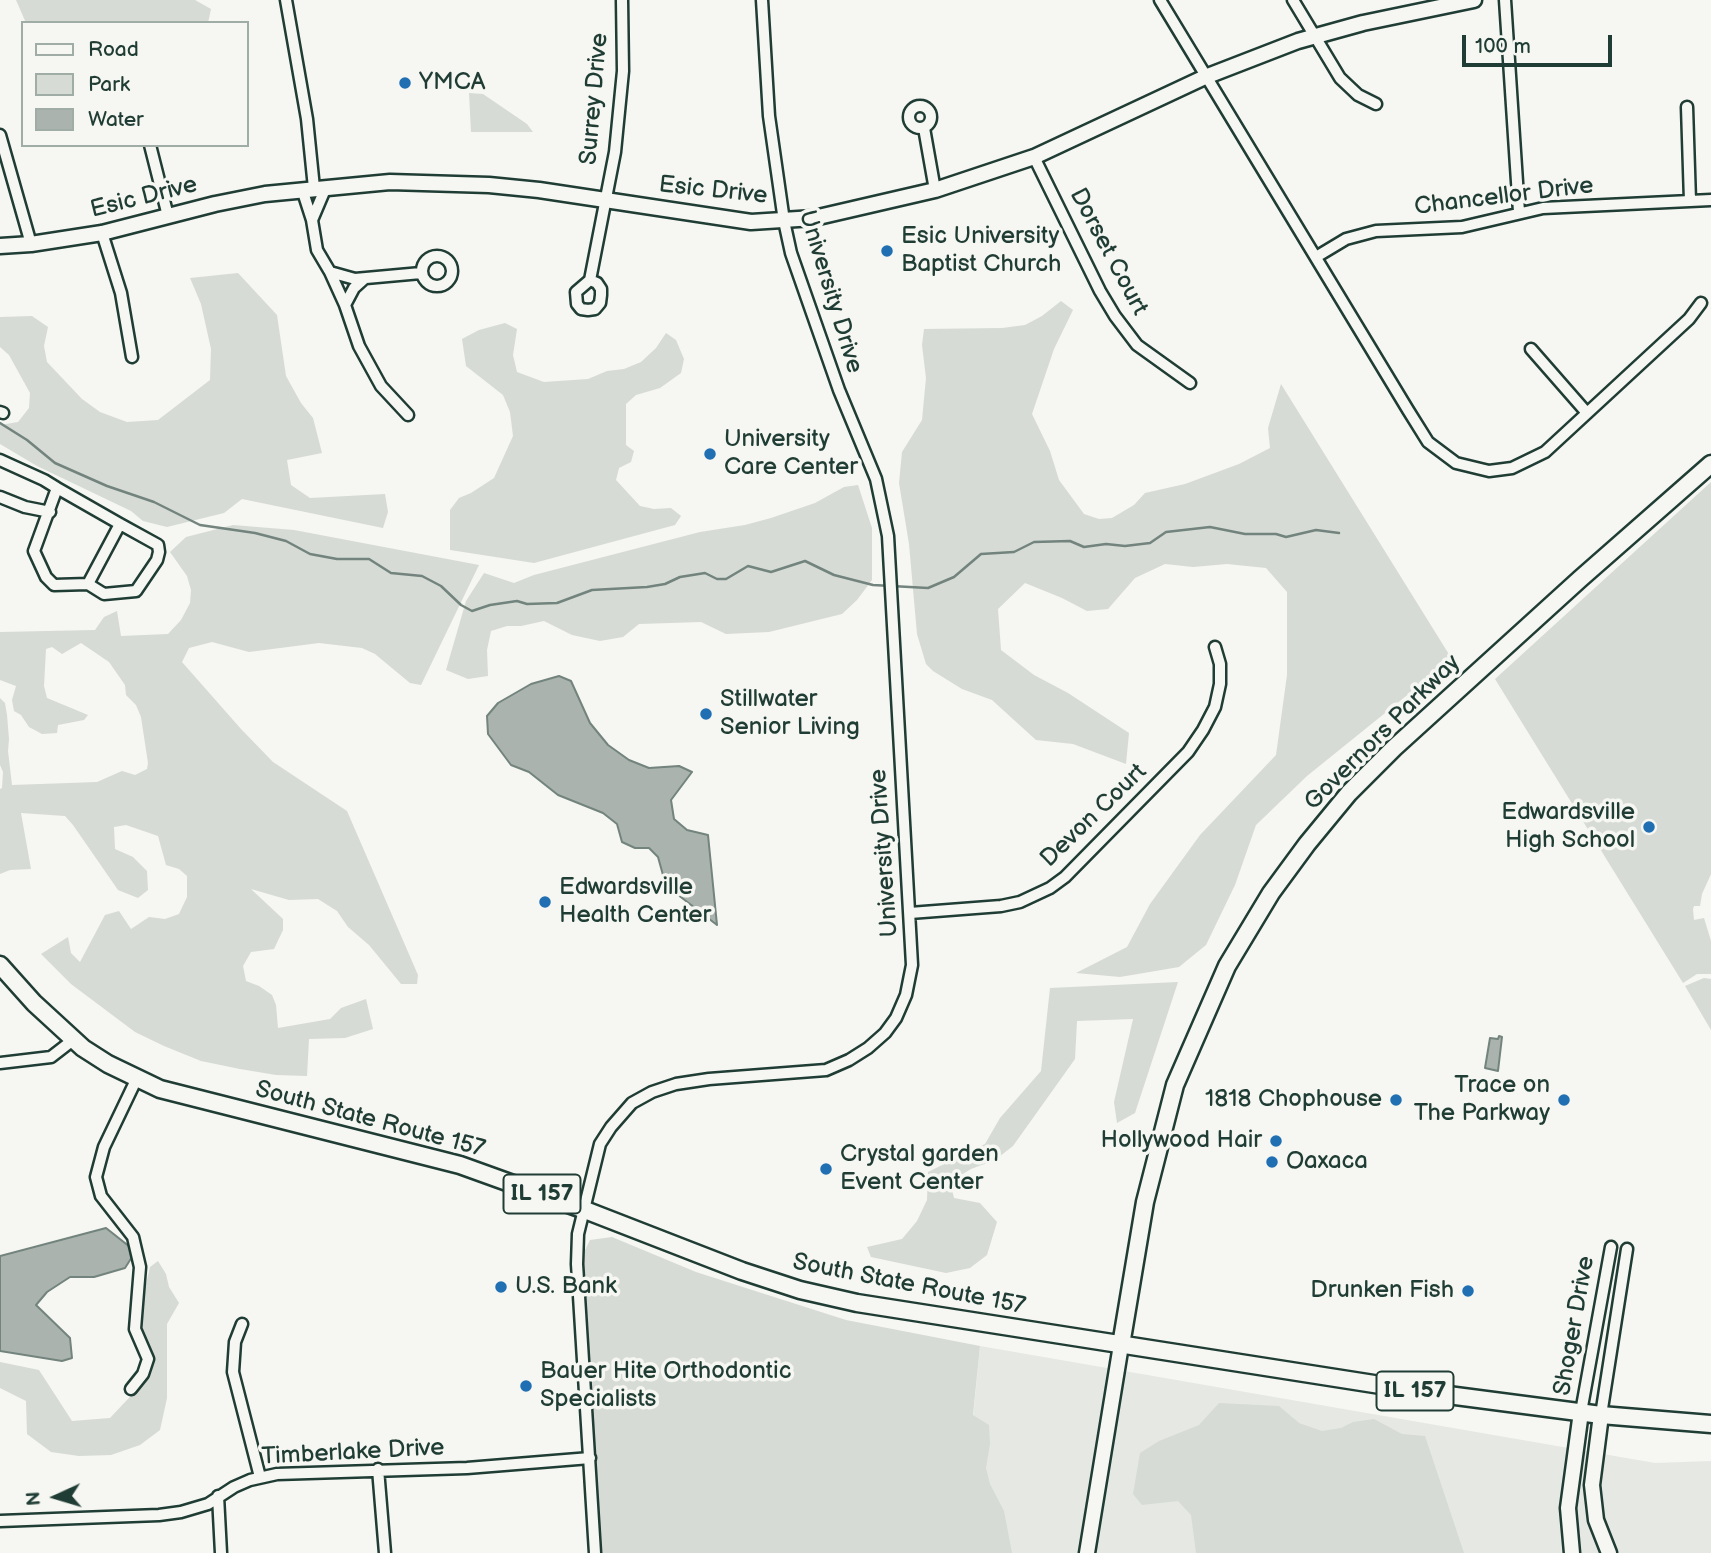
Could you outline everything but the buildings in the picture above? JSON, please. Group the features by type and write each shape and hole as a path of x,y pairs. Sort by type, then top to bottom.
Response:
{"main road":[{"name":"Governors Parkway","path":"1121,1345 1144,1205 1175,1085 1227,966 1271,893 1349,793 1394,748 1711,464"},
{"name":"South State Route 157","path":"0,965 34,1003 74,1040 108,1064 160,1089 460,1165 586,1210 771,1282 828,1297 1412,1390 1601,1415 1711,1424"}],"street":[{"path":"286,0 307,119 314,188 312,220 317,250 345,305 368,365 381,386 408,415"},
{"name":"Surrey Drive","path":"590,280 620,113 623,71 622,0"},
{"name":"University Drive","path":"595,1553 577,1264 578,1234 600,1144 611,1126 632,1103 652,1092 676,1084 826,1070 849,1060 869,1048 896,1018 906,995 912,965 890,569 883,506 876,479 839,390 791,253 769,116 762,0"},
{"path":"1160,0 1408,410 1429,442 1445,456 1472,469 1489,471 1512,468 1545,452 1689,319 1700,303"},
{"path":"1293,0 1340,78 1357,95 1376,104"},
{"name":"Esic Drive","path":"0,246 102,233 215,204 314,188 390,182 440,182 539,190 751,222 814,218 935,190 1034,157 1205,77 1314,36 1474,0"},
{"path":"1505,0 1519,212"},
{"path":"1687,107 1690,201"},
{"path":"924,128 935,190"},
{"path":"0,135 32,244"},
{"path":"151,147 168,216"},
{"name":"Dorset Court","path":"1034,157 1115,316 1137,345 1190,383"},
{"path":"312,220 314,188"},
{"name":"Chancellor Drive","path":"1315,257 1360,234 1462,227 1543,208 1711,200"},
{"path":"102,233 121,293 132,357"},
{"path":"330,272 355,279 422,273"},
{"path":"345,305 354,288 365,279"},
{"path":"1531,349 1587,413"},
{"path":"0,460 57,488 158,545 157,560 136,591 104,594 88,584 54,584 46,577 34,551 57,488"},
{"path":"0,498 50,512"},
{"path":"88,584 120,524"},
{"name":"Devon Court","path":"910,913 1001,906 1043,892 1065,877 1188,752 1203,730 1215,707 1220,684 1220,664 1215,647"},
{"path":"0,1063 51,1057 74,1040"},
{"path":"131,1389 143,1374 148,1359 135,1329 140,1267 133,1237 101,1196 96,1177 104,1147 137,1078"},
{"name":"Shoger Drive","path":"1581,1412 1611,1247"},
{"name":"Shoger Drive","path":"1601,1415 1626,1249"},
{"path":"242,1324 235,1342 233,1372 260,1477"},
{"path":"1087,1553 1121,1345"},
{"path":"1572,1553 1568,1508 1581,1412"},
{"path":"1601,1415 1592,1485 1597,1520 1609,1553"},
{"name":"Timberlake Drive","path":"0,1521 159,1515 208,1504 234,1487 277,1474 467,1468 590,1458"},
{"path":"378,1469 385,1553"},
{"path":"218,1496 221,1553"}],"shaded area":[{"path":"980,1346 1655,1463 1711,1461 1711,1553 960,1553"}],"green space":[{"path":"16,0 195,0 211,9 208,21 25,21"},
{"path":"469,93 483,94 527,124 533,132 471,132"},
{"path":"238,273 277,315 286,376 313,418 322,453 287,460 291,485 310,498 385,494 388,512 383,528 242,499 224,513 167,527 143,521 131,511 37,466 0,444 0,425 18,422 29,408 30,393 9,355 0,347 0,317 32,316 48,327 44,346 47,362 82,399 100,412 127,422 158,420 210,380 211,349 201,304 190,278"},
{"path":"1061,301 1073,310 1054,349 1032,414 1050,451 1059,480 1084,514 1099,519 1112,518 1134,505 1145,493 1185,484 1239,464 1270,448 1268,428 1281,384 1450,656 1426,680 1307,776 1256,825 1235,885 1206,945 1179,967 1120,977 1076,973 1127,947 1150,904 1200,835 1276,755 1287,675 1287,592 1266,568 1227,564 1193,567 1165,564 1135,578 1108,609 1087,611 1025,583 998,609 1001,650 1034,675 1068,693 1129,733 1126,764 1073,744 1036,740 992,700 962,689 926,664 917,634 909,544 899,483 902,452 922,420 926,378 922,345 924,329 1025,325"},
{"path":"505,323 517,329 513,355 517,372 544,382 588,379 607,371 624,369 641,362 656,348 666,333 676,340 684,359 681,373 660,388 636,395 626,404 626,445 634,451 631,462 619,468 616,480 640,506 671,508 681,516 675,525 534,563 450,550 450,510 459,498 494,478 513,436 510,412 503,395 466,366 462,339 479,330"},
{"name":"Edwardsville High School","path":"1711,482 1711,874 1700,906 1694,906 1693,909 1694,920 1704,918 1711,941 1711,974 1697,974 1683,983 1495,679"},
{"path":"858,485 872,528 872,580 842,614 769,632 726,634 701,622 639,624 623,637 600,641 572,635 544,621 507,626 491,631 487,650 488,676 468,679 446,670 466,601 484,573 514,583 534,575 700,532 771,518 815,503 844,487"},
{"path":"233,525 294,530 479,565 421,685 410,683 375,654 362,648 319,643 249,652 212,642 189,648 182,662 273,762 347,811 418,975 417,984 401,984 369,945 348,927 337,911 318,899 289,900 251,889 283,919 283,930 274,949 251,952 243,966 246,981 272,995 276,1005 278,1028 330,1019 341,1008 366,999 373,1029 345,1038 309,1039 307,1076 276,1075 201,1061 164,1046 135,1032 71,984 41,954 68,937 71,953 80,962 105,915 119,911 131,929 149,917 165,919 179,914 187,897 187,876 179,869 166,865 158,836 126,825 114,827 115,849 133,857 147,871 148,890 138,898 118,890 65,816 21,813 31,869 10,870 0,874 0,789 3,772 0,765 0,698 5,703 7,715 12,785 97,782 122,771 135,775 147,769 148,763 141,717 136,705 126,695 125,685 109,662 81,643 62,654 52,647 46,649 44,686 47,698 88,715 84,720 58,725 57,733 42,734 29,727 21,715 14,711 12,700 16,686 0,680 0,632 95,630 104,617 117,611 121,636 168,634 181,620 190,603 191,590 187,576 170,552 186,537"},
{"path":"1704,978 1711,979 1711,1030 1685,986"},
{"path":"1178,982 1135,1113 1117,1123 1114,1102 1133,1019 1077,1021 1075,1059 1013,1146 995,1160 971,1169 950,1182 954,1198 980,1203 997,1222 987,1255 970,1268 946,1273 871,1257 867,1247 902,1239 917,1221 927,1200 928,1172 985,1144 1000,1118 1041,1071 1050,988"},
{"path":"612,1237 696,1272 846,1320 980,1346 973,1415 989,1425 990,1444 986,1468 990,1484 1004,1511 1012,1553 600,1553 583,1254 590,1240"},
{"path":"158,1261 179,1303 167,1324 167,1398 160,1430 140,1445 111,1455 79,1456 51,1452 27,1434 26,1401 0,1388 0,1362 39,1370 72,1421 110,1418 142,1384 148,1373 138,1318 150,1267"},
{"path":"1219,1403 1279,1406 1299,1423 1322,1431 1374,1419 1402,1434 1425,1436 1464,1553 1196,1553 1191,1515 1178,1501 1142,1505 1133,1494 1140,1453 1159,1441 1199,1425"}],"water":[{"path":"559,676 571,681 590,723 608,745 629,760 649,768 679,766 692,772 671,800 674,819 687,830 708,835 717,925 673,891 663,875 658,857 649,848 635,848 622,842 617,824 603,813 558,795 529,772 511,765 488,734 487,716 498,703 531,684"},
{"path":"1499,1036 1502,1037 1498,1071 1485,1068 1490,1038 1498,1039"},
{"path":"106,1228 130,1247 132,1257 125,1268 94,1277 70,1277 47,1292 36,1305 70,1338 72,1358 62,1361 0,1351 0,1256"}],"waterway":[{"path":"0,423 27,440 55,463 107,486 154,502 200,525 255,533 286,541 310,554 337,559 369,559 391,573 422,576 441,586 461,605 472,611 517,601 527,604 557,603 592,590 647,587 705,573 717,579 726,579 748,566 771,572 805,561 834,575 873,585 928,588 954,577 981,554 1014,552 1034,542 1070,541 1084,547 1106,544 1125,546 1150,543 1166,532 1210,527 1245,534 1276,534 1286,537 1316,530 1339,533"}],"place":[{"name":"YMCA","path":"405,83"},
{"name":"Esic University Baptist Church","path":"887,251"},
{"name":"University Care Center","path":"710,454"},
{"name":"Stillwater Senior Living","path":"706,714"},
{"name":"Edwardsville High School","path":"1649,827"},
{"name":"Edwardsville Health Center","path":"545,902"},
{"name":"1818 Chophouse","path":"1396,1100"},
{"name":"Trace on The Parkway","path":"1564,1100"},
{"name":"Hollywood Hair","path":"1276,1141"},
{"name":"Oaxaca","path":"1272,1162"},
{"name":"Crystal garden Event Center","path":"826,1169"},
{"name":"U.S. Bank","path":"501,1287"},
{"name":"Drunken Fish","path":"1468,1291"},
{"name":"Bauer Hite Orthodontic Specialists","path":"526,1386"}]}
